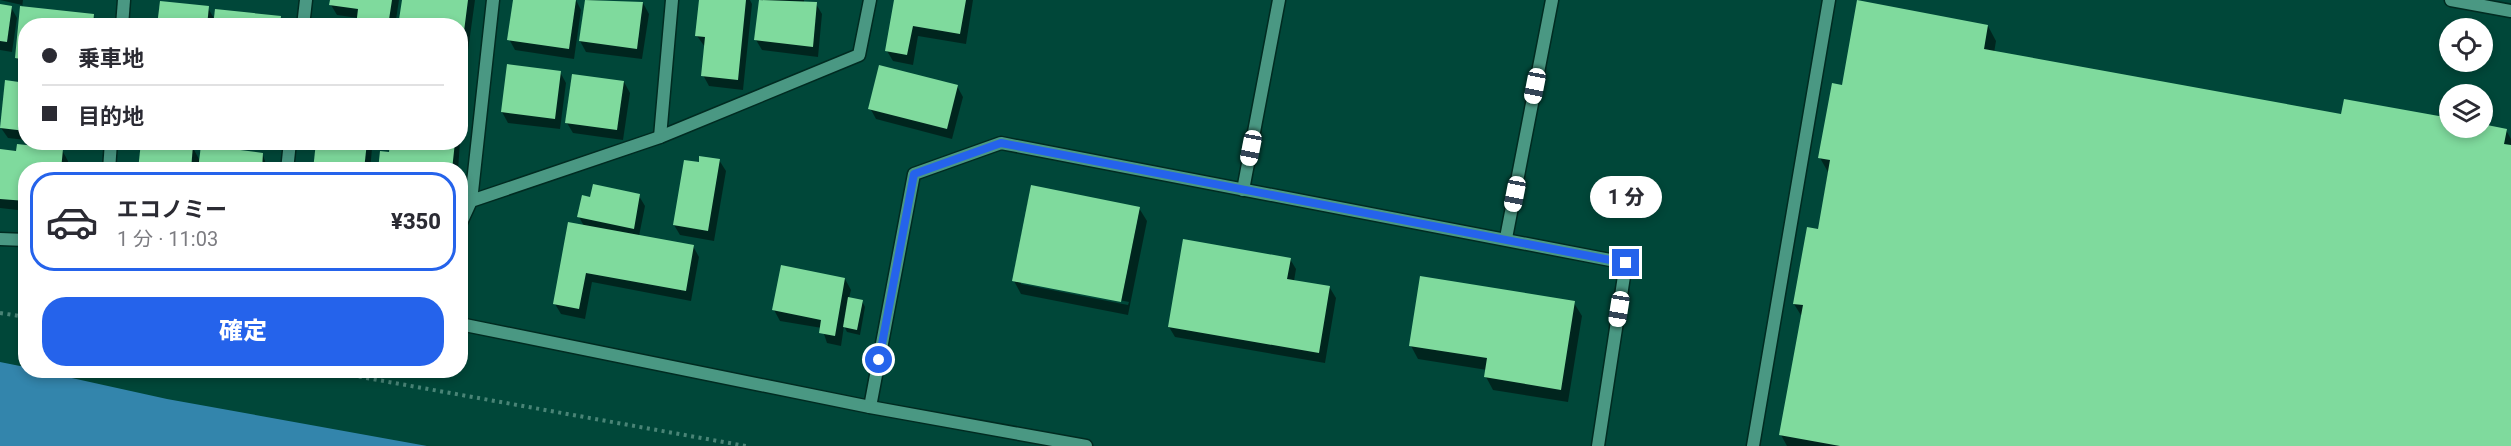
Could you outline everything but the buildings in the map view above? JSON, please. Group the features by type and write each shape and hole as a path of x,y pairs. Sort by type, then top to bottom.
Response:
{"street":[{"path":"123,18 124,0"},
{"path":"304,18 306,0"},
{"path":"468,208 471,201 493,0"},
{"path":"660,137 672,0"},
{"path":"471,201 660,137 859,55 870,0"},
{"path":"1243,190 1279,0"},
{"path":"1506,238 1552,0"},
{"path":"1753,446 1829,0"},
{"path":"2451,0 2511,11"},
{"path":"870,407 914,174 1001,143 1506,238 1626,263 1598,446"},
{"path":"0,239 18,240"},
{"path":"468,326 870,407 1086,446"}],"path":[{"path":"0,313 18,316"},
{"path":"367,378 746,446"}],"water":[{"path":"0,362 18,366 18,378 72,378 167,399 427,446 0,446"}],"route":[{"path":"879,360 914,174 1001,143 1506,238 1626,263"}]}
